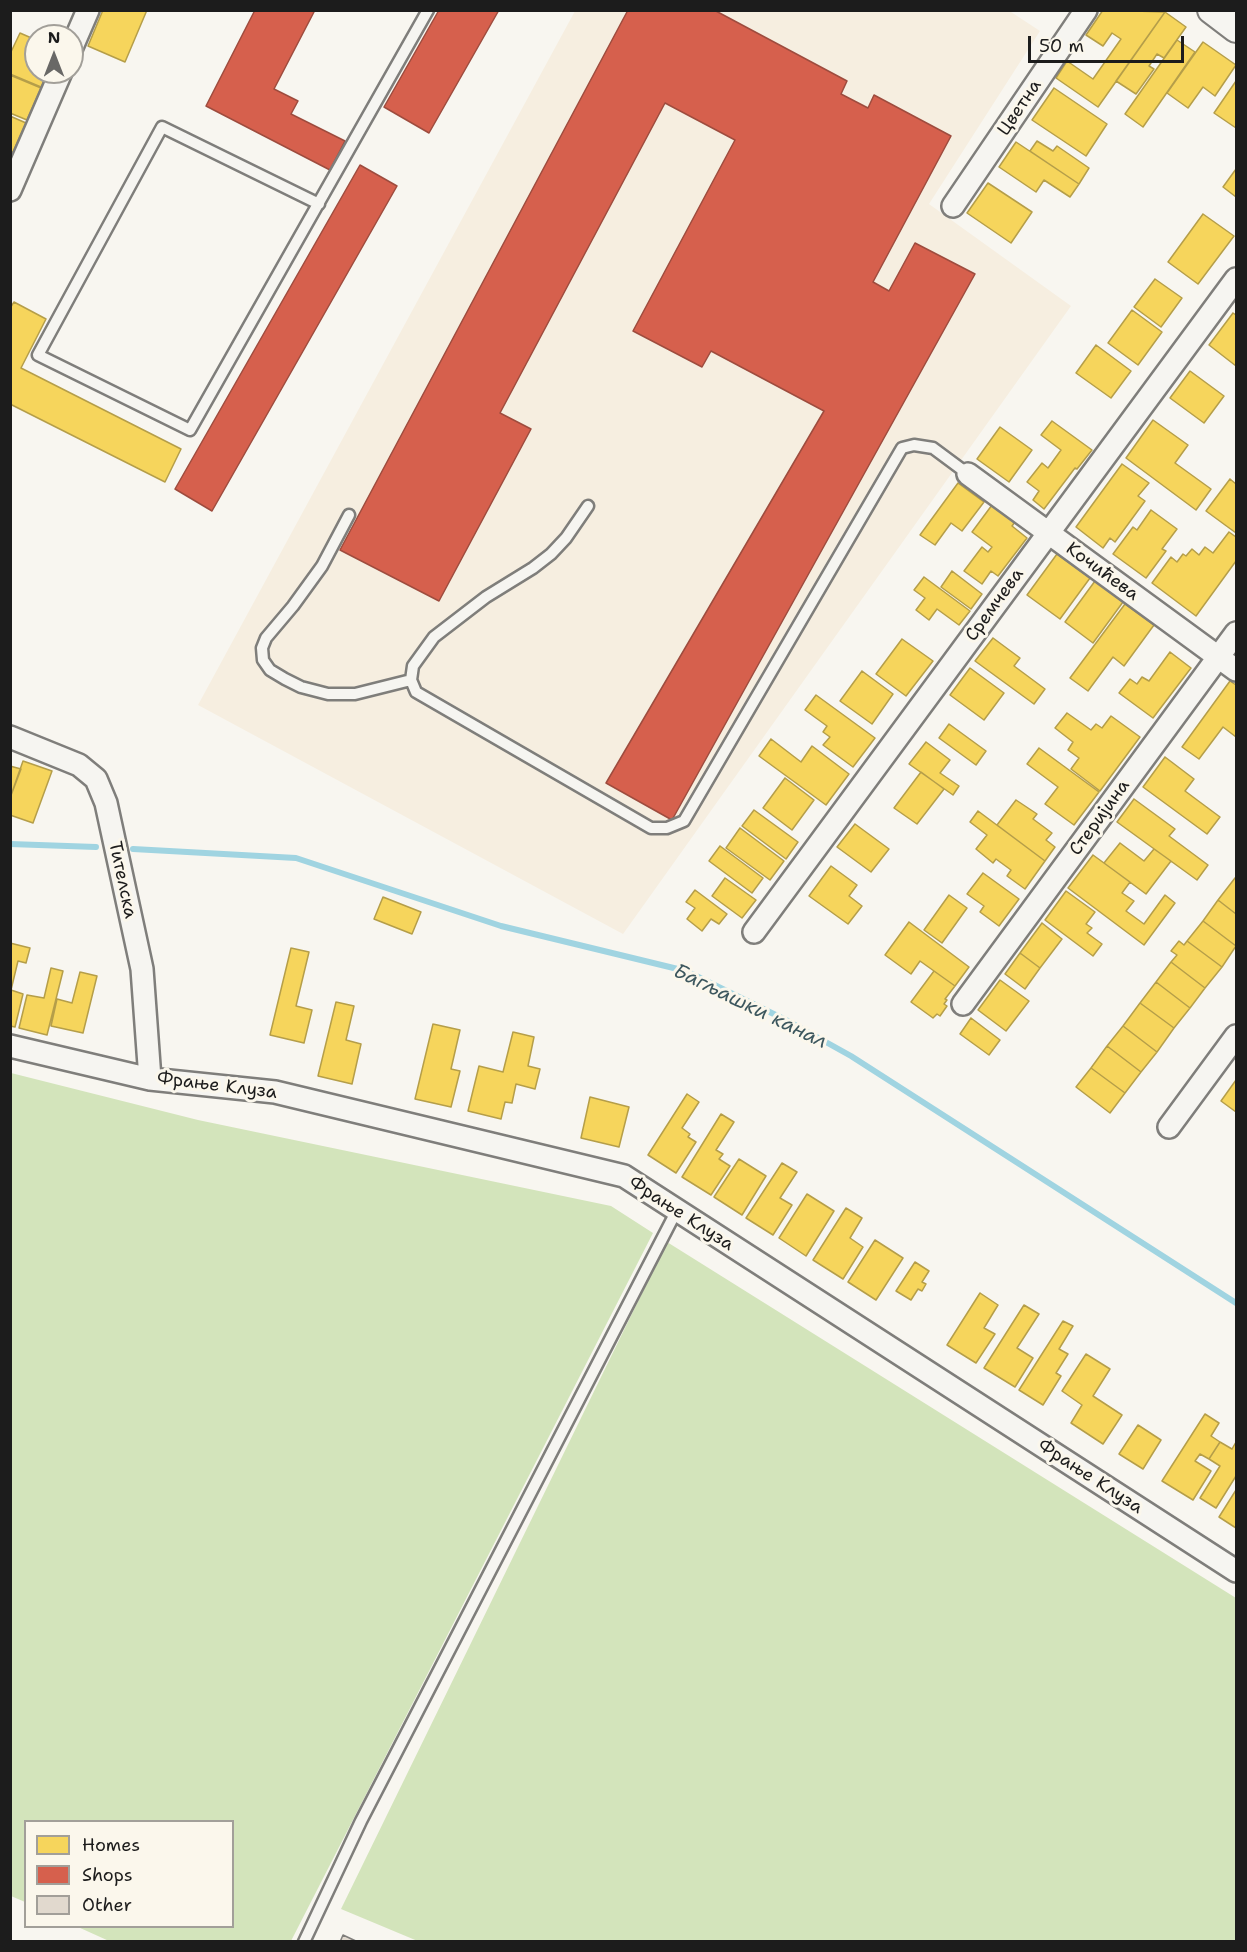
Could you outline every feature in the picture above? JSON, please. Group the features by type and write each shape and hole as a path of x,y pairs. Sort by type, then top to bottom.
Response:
{"street":[{"path":"82,24 88,10"},
{"name":"Цветна","path":"953,206 1086,10"},
{"path":"1212,10 1236,29"},
{"path":"10,190 56,84"},
{"name":"Сремчева","path":"754,932 1236,279"},
{"name":"Кочићева","path":"968,474 1236,670"},
{"name":"Стеријина","path":"963,1004 1236,633"},
{"name":"Тителска","path":"10,737 79,765 96,778 106,803 142,969 150,1079"},
{"path":"1169,1127 1236,1036"},
{"name":"Фрање Клуза","path":"10,1046 150,1079 275,1092 624,1176 1236,1571"}],"lane":[{"path":"319,204 162,127 38,355 190,430 319,204 428,10"},
{"path":"588,506 566,538 550,554 533,568 486,597 434,638 413,666 411,680 416,692 651,828 659,829 676,826 684,821 902,448 914,445 933,448 968,474"},
{"path":"349,515 317,574 266,638 262,648 263,660 270,670 285,679 301,687 328,694 355,694 411,680"},
{"path":"304,1941 361,1821 676,1210"}],"shaded area":[{"path":"1008,10 1040,31 929,204 1071,306 623,934 198,705 575,11"}],"green space":[{"path":"11,1073 198,1120 611,1206 653,1233 291,1941 109,1941 80,1928 234,1928 234,1820 24,1820 24,1902 11,1896"},
{"path":"667,1242 1236,1598 1236,1941 420,1942 341,1909"}],"building: Homes":[{"path":"103,10 147,10 125,62 88,46"},
{"path":"1103,10 1165,12 1098,107 1056,78 1067,61 1093,79 1121,39 1112,33 1103,46 1086,35"},
{"path":"1165,12 1186,27 1164,58 1157,54 1149,66 1154,69 1136,94 1116,81"},
{"path":"20,33 24,35 24,80 10,74 10,54"},
{"path":"1177,40 1195,52 1143,127 1125,114"},
{"path":"1203,42 1236,65 1215,96 1203,87 1188,108 1167,93"},
{"path":"10,75 24,81 24,84 41,88 27,120 10,113"},
{"path":"1236,81 1236,128 1214,113"},
{"path":"1054,88 1107,124 1086,156 1032,120"},
{"path":"10,116 26,123 13,152 10,151"},
{"path":"1037,141 1053,151 1057,146 1089,168 1079,184 1030,151"},
{"path":"1016,142 1079,184 1070,197 1044,180 1036,192 999,167"},
{"path":"1236,169 1236,197 1223,187"},
{"path":"988,183 1032,212 1011,243 967,213"},
{"path":"1203,214 1234,236 1198,284 1168,262"},
{"path":"1155,279 1182,298 1161,327 1134,307"},
{"path":"14,302 46,319 21,368 181,449 165,482 10,404 10,308"},
{"path":"1132,310 1162,332 1138,365 1108,343"},
{"path":"1233,313 1236,315 1236,366 1209,345"},
{"path":"1096,345 1131,371 1111,398 1076,373"},
{"path":"1190,371 1224,396 1204,423 1170,398"},
{"path":"1153,420 1188,445 1175,463 1211,489 1196,510 1126,458"},
{"path":"1052,421 1092,450 1077,469 1075,468 1044,509 1033,500 1039,491 1027,482 1042,463 1048,468 1061,450 1041,435"},
{"path":"1000,427 1032,450 1009,482 977,459"},
{"path":"1122,464 1149,483 1138,496 1145,501 1115,542 1110,538 1103,548 1076,527"},
{"path":"1230,479 1236,484 1236,533 1206,511"},
{"path":"958,483 984,502 962,531 951,523 935,545 920,535"},
{"path":"992,505 1015,522 1012,526 1027,538 998,576 991,571 982,584 964,571 982,547 988,552 992,547 972,532"},
{"path":"1151,510 1177,529 1162,549 1166,551 1146,578 1113,554 1133,527 1137,530"},
{"path":"1229,532 1236,537 1236,561 1196,616 1152,583 1171,557 1177,562 1183,554 1186,556 1192,549 1199,555 1205,547 1213,553"},
{"path":"1057,554 1090,578 1060,619 1027,595"},
{"path":"952,571 982,594 971,609 941,587"},
{"path":"924,577 970,611 959,625 937,609 929,620 916,610 925,598 914,590"},
{"path":"1095,581 1123,602 1093,643 1065,622"},
{"path":"1125,604 1154,625 1124,666 1113,657 1088,691 1070,678"},
{"path":"993,638 1020,658 1014,666 1045,689 1034,704 975,661"},
{"path":"902,639 933,661 906,696 876,674"},
{"path":"1170,652 1191,668 1153,718 1119,693 1130,679 1137,684 1142,677 1149,681"},
{"path":"970,668 1004,693 984,720 950,695"},
{"path":"862,671 893,694 872,724 840,701"},
{"path":"1230,681 1236,685 1236,737 1223,727 1199,759 1182,747"},
{"path":"816,695 875,738 853,767 823,745 830,737 823,732 827,726 805,710"},
{"path":"1067,713 1091,730 1096,724 1102,728 1111,716 1140,737 1100,791 1071,769 1079,758 1068,750 1073,742 1055,728"},
{"path":"949,724 986,751 976,765 939,738"},
{"path":"771,739 801,762 812,746 849,774 826,805 759,756"},
{"path":"926,742 950,760 940,773 959,786 953,795 909,764"},
{"path":"1039,748 1099,792 1074,825 1045,804 1058,787 1027,764"},
{"path":"1165,757 1194,779 1185,791 1220,817 1207,834 1143,787"},
{"path":"23,761 52,771 33,823 10,815 10,798"},
{"path":"10,766 21,769 10,798"},
{"path":"921,772 944,789 917,824 894,808"},
{"path":"785,778 814,800 792,830 763,808"},
{"path":"1134,799 1175,829 1169,836 1208,865 1197,880 1117,822"},
{"path":"1016,800 1037,814 1033,819 1052,833 1046,840 1055,847 1045,861 997,825"},
{"path":"754,810 798,842 786,859 742,826"},
{"path":"978,811 1045,861 1025,889 1007,876 1011,870 996,859 993,863 976,849 987,835 970,822"},
{"path":"855,824 889,849 871,872 837,847"},
{"path":"740,828 784,861 770,880 726,848"},
{"path":"1120,843 1144,861 1154,849 1171,861 1146,894 1104,863"},
{"path":"720,846 763,878 752,893 709,861"},
{"path":"1093,855 1130,882 1122,893 1134,901 1126,911 1144,924 1165,895 1175,903 1144,945 1068,888"},
{"path":"831,866 857,885 849,896 862,906 848,924 809,896"},
{"path":"983,873 1019,899 999,926 980,912 984,906 967,894"},
{"path":"725,878 756,900 742,918 712,896"},
{"path":"1236,879 1236,914 1218,900"},
{"path":"695,890 727,914 719,924 711,919 702,931 687,919 695,908 686,902"},
{"path":"1066,891 1095,912 1086,924 1092,928 1087,933 1102,944 1093,956 1045,920"},
{"path":"949,895 967,908 942,943 924,930"},
{"path":"383,897 421,912 412,934 374,919"},
{"path":"1218,900 1236,914 1236,946 1203,921"},
{"path":"1203,921 1236,946 1222,967 1187,941"},
{"path":"909,922 969,967 955,986 920,961 911,974 885,955"},
{"path":"1042,923 1062,939 1040,968 1020,953"},
{"path":"1179,941 1184,945 1187,941 1222,967 1205,988 1171,962 1177,955 1171,951"},
{"path":"10,943 30,948 26,963 18,961 11,990 23,994 15,1027 10,1026"},
{"path":"291,948 309,952 296,1006 312,1010 304,1043 270,1035"},
{"path":"1020,953 1040,968 1025,989 1005,974"},
{"path":"1171,962 1205,988 1190,1008 1156,982"},
{"path":"51,968 63,971 47,1035 19,1028 27,995 44,998"},
{"path":"934,971 955,986 945,999 947,1000 944,1004 947,1006 940,1016 937,1014 933,1018 911,1002"},
{"path":"80,972 97,976 83,1033 51,1026 57,999 72,1003"},
{"path":"1000,980 1029,1001 1006,1031 978,1010"},
{"path":"1156,982 1190,1008 1174,1028 1140,1003"},
{"path":"336,1002 354,1006 346,1040 361,1044 352,1084 318,1076"},
{"path":"1140,1003 1174,1028 1157,1052 1123,1026"},
{"path":"971,1018 1000,1040 989,1055 960,1034"},
{"path":"433,1024 460,1030 451,1069 460,1071 451,1107 415,1099"},
{"path":"1123,1026 1157,1052 1141,1072 1107,1046"},
{"path":"513,1032 534,1037 528,1066 540,1069 535,1089 516,1084 512,1103 505,1102 501,1119 468,1111 479,1066 503,1072"},
{"path":"1107,1046 1141,1072 1125,1093 1091,1068"},
{"path":"1091,1068 1125,1093 1110,1113 1076,1087"},
{"path":"1236,1080 1236,1112 1221,1101"},
{"path":"687,1094 699,1102 682,1128 690,1134 688,1137 696,1142 676,1173 648,1155"},
{"path":"590,1097 629,1107 619,1147 581,1138"},
{"path":"721,1114 734,1122 716,1150 723,1154 719,1159 730,1166 711,1195 682,1177"},
{"path":"739,1159 766,1176 742,1215 714,1197"},
{"path":"782,1163 797,1172 780,1198 792,1205 773,1235 746,1218"},
{"path":"807,1194 834,1211 806,1256 779,1238"},
{"path":"846,1208 862,1218 850,1238 863,1247 843,1279 813,1260"},
{"path":"875,1240 903,1258 876,1300 848,1282"},
{"path":"915,1262 929,1271 922,1282 926,1284 922,1291 918,1289 911,1300 896,1291"},
{"path":"980,1293 998,1305 984,1328 995,1334 976,1363 947,1345"},
{"path":"1024,1305 1039,1314 1017,1348 1033,1358 1015,1387 984,1368"},
{"path":"1063,1321 1073,1326 1059,1349 1068,1354 1056,1373 1061,1376 1043,1405 1019,1390"},
{"path":"1086,1354 1110,1369 1093,1396 1122,1415 1103,1444 1071,1423 1082,1405 1062,1391"},
{"path":"1205,1414 1219,1423 1211,1436 1220,1442 1209,1459 1200,1454 1195,1461 1211,1471 1193,1500 1162,1481"},
{"path":"1138,1425 1161,1440 1143,1469 1119,1454"},
{"path":"1220,1442 1232,1449 1236,1442 1236,1476 1216,1508 1200,1498 1220,1466 1209,1459"},
{"path":"1236,1490 1236,1528 1219,1517"}],"building: Shops":[{"path":"255,10 315,10 274,89 298,101 291,114 345,141 330,170 206,106"},
{"path":"439,10 499,10 429,133 384,107"},
{"path":"628,10 714,10 847,81 841,94 868,108 874,95 951,136 873,282 889,291 915,243 975,274 672,820 606,783 824,411 711,351 702,367 633,331 735,140 665,103 500,413 531,429 439,601 340,550"},
{"path":"360,165 397,186 212,511 175,489"}],"building: Other":[{"path":"343,1935 358,1942 340,1942"}],"waterway":[{"name":"Багљашки канал","path":"10,844 96,847"},
{"name":"Багљашки канал","path":"133,849 296,858 501,926 686,971 788,1021 851,1056 1236,1303"}]}
